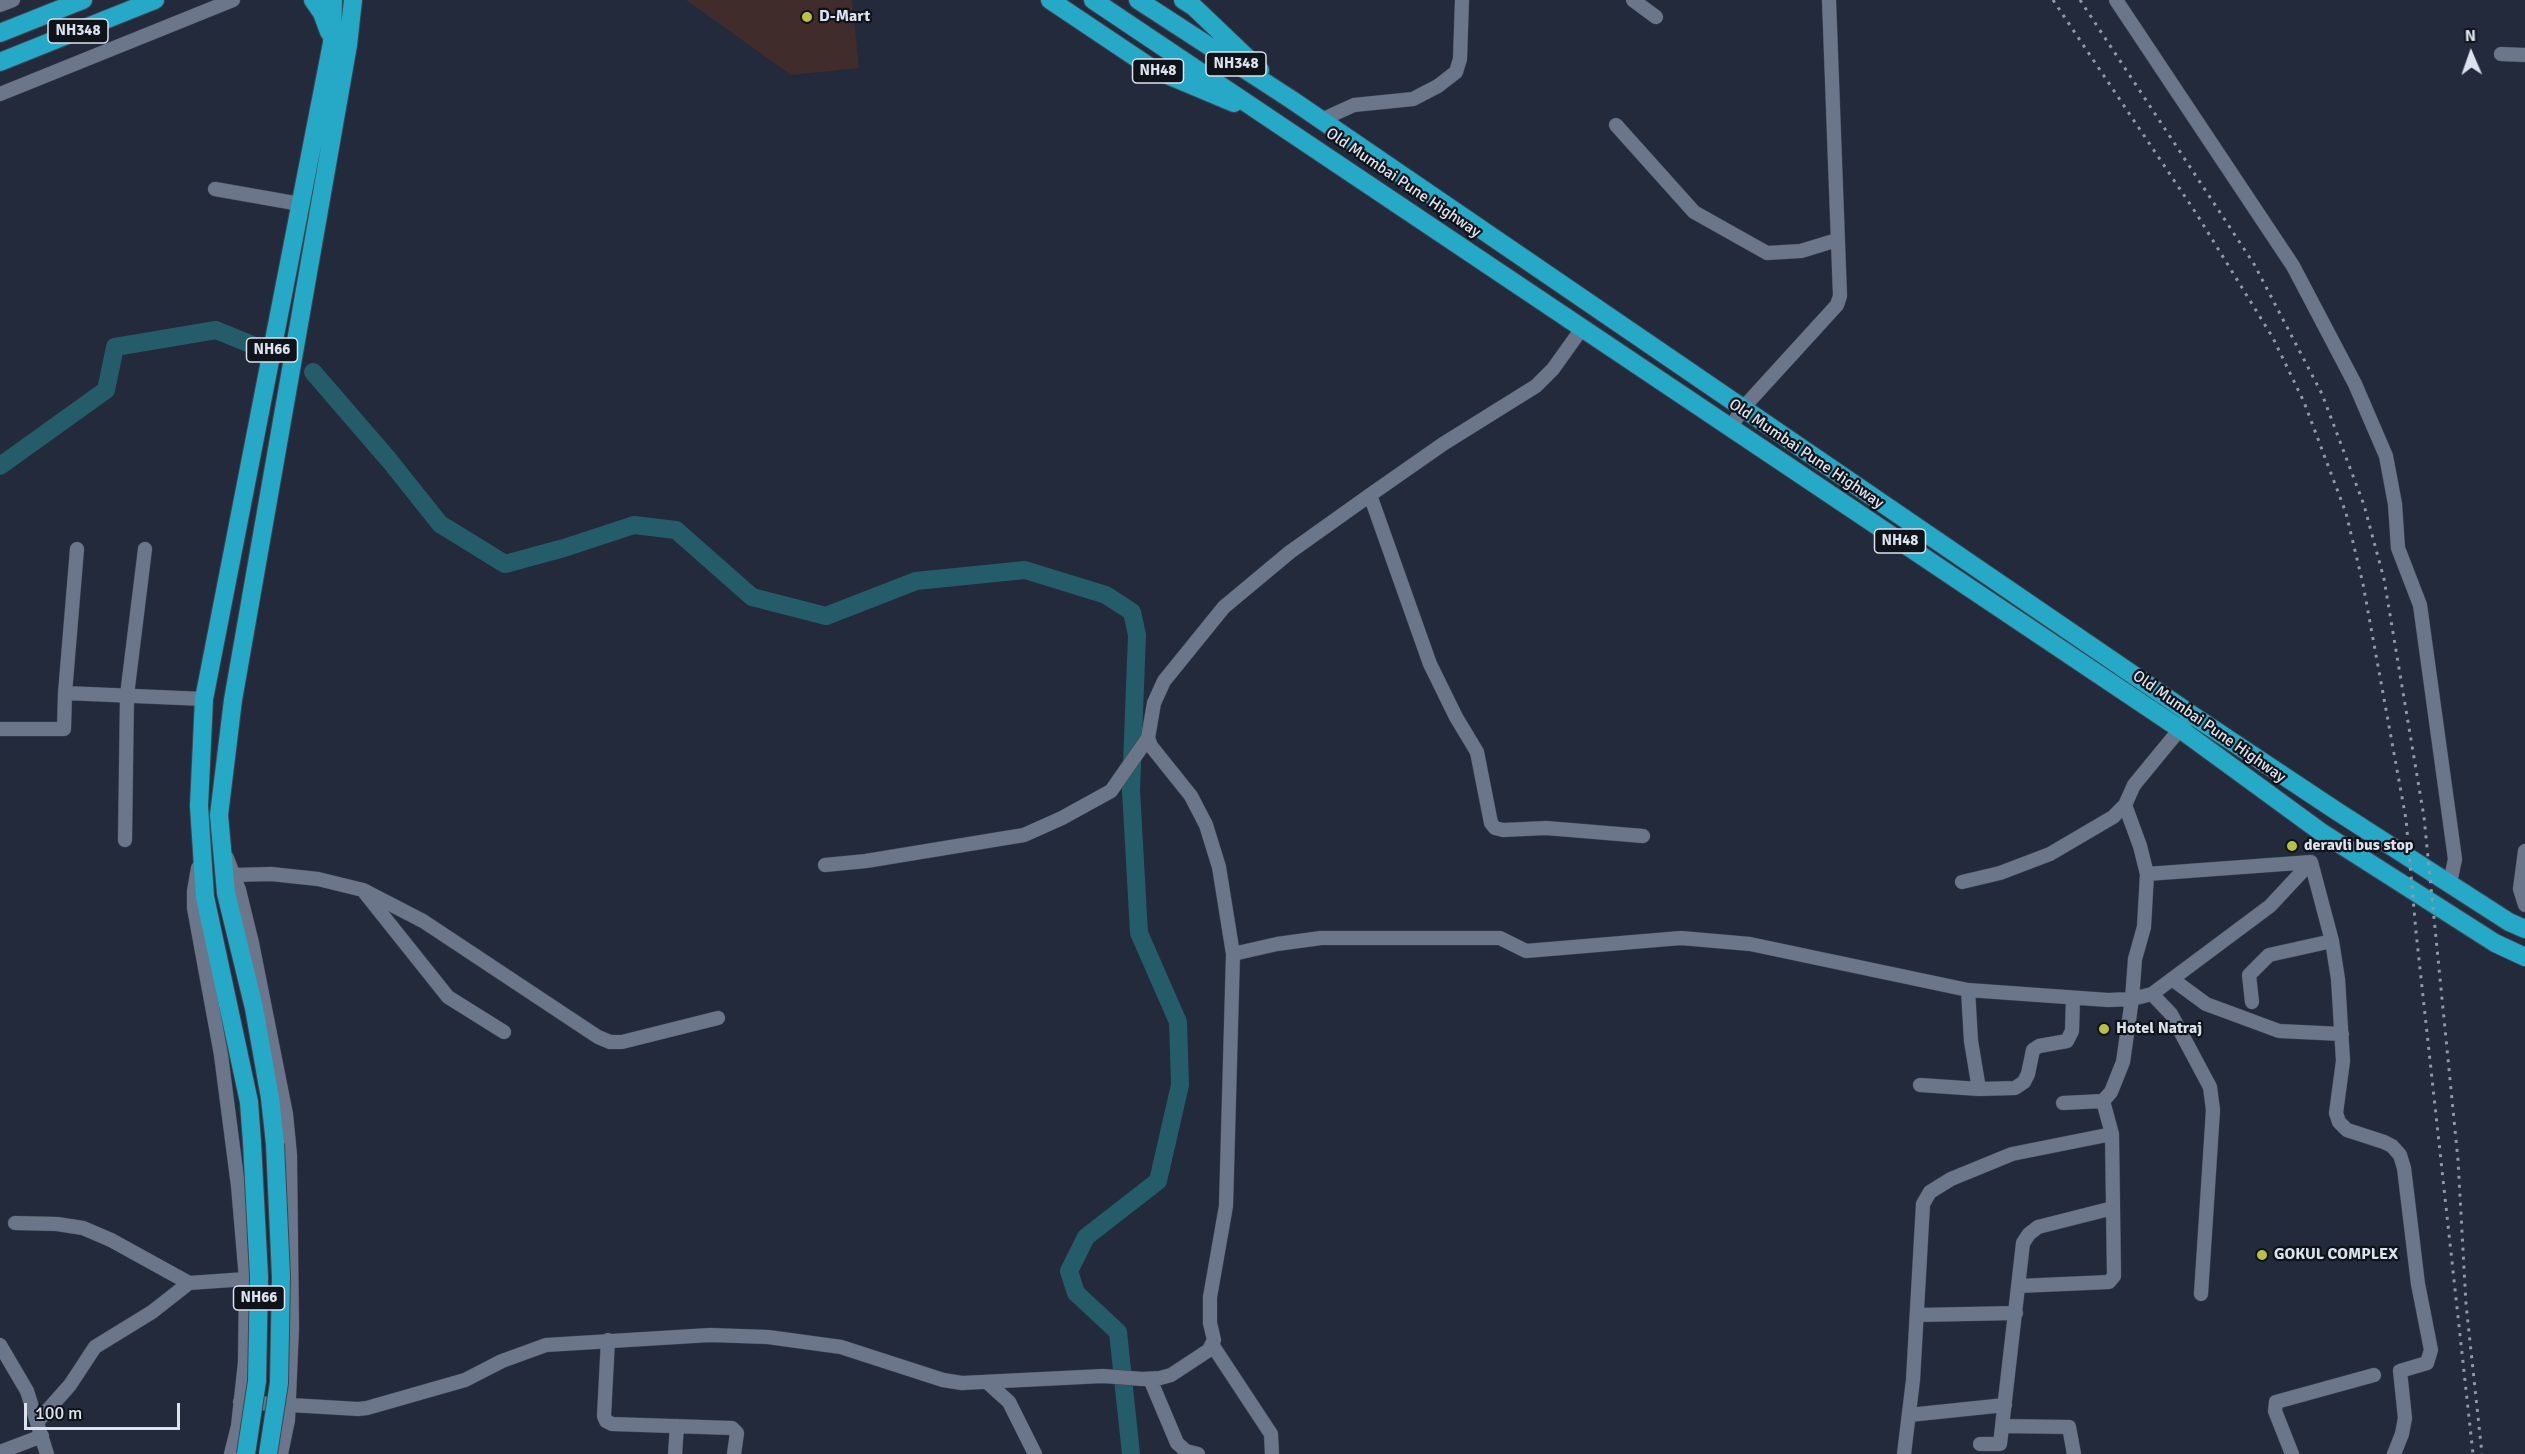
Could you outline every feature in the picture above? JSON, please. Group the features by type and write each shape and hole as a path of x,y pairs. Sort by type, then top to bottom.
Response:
{"highway":[{"name":"NH348","path":"0,33 83,0"},
{"name":"NH348","path":"0,62 155,0"},
{"path":"313,0 322,13 332,43"},
{"name":"NH66","path":"233,1453 257,1381 259,1277 247,1092 206,897 199,806 204,699 332,43 333,0"},
{"name":"NH66","path":"268,1454 279,1371 281,1276 275,1144 270,1098 254,1008 226,893 219,815 233,700 348,45 353,0"},
{"name":"NH48","path":"1050,0 1153,69 1277,121"},
{"name":"NH348","path":"1093,0 1277,121"},
{"name":"NH348","path":"1138,0 1292,100"},
{"name":"NH48","path":"1183,0 1194,7 1292,100"},
{"name":"Old Mumbai Pune Highway","path":"1292,100 2192,715 2450,884 2525,929"},
{"name":"Old Mumbai Pune Highway","path":"1277,121 2180,729 2313,826 2495,943 2525,957"},
{"path":"2313,826 2328,805"}],"street":[{"path":"0,5 13,0"},
{"path":"0,94 233,0"},
{"path":"1321,120 1354,105 1413,99 1438,86 1456,72 1460,59 1462,0"},
{"path":"1633,0 1656,17"},
{"path":"1731,427 1743,408 1837,305 1841,284 1837,240 1829,0"},
{"path":"2116,0 2293,266 2355,384 2386,456 2395,504 2397,548 2420,605 2455,859 2450,884"},
{"path":"2501,54 2525,55"},
{"path":"1616,125 1694,212 1767,253 1800,251 1837,240"},
{"path":"215,189 300,204"},
{"path":"825,865 866,861 1024,835 1062,818 1111,791 1145,742 1154,703 1164,681 1224,607 1290,552 1370,495 1443,444 1536,386 1553,369 1583,327"},
{"path":"1370,495 1430,664 1456,717 1477,752 1491,823 1495,828 1503,830 1546,828 1643,836"},
{"path":"0,729 64,729 77,549"},
{"path":"125,840 127,695 145,549"},
{"path":"65,693 204,699"},
{"path":"1962,882 2000,873 2050,854 2112,817 2125,805 2134,785 2192,715"},
{"path":"1145,742 1151,746 1191,796 1206,825 1219,867 1233,954 1226,1206 1210,1297 1213,1346 1271,1434 1272,1454"},
{"path":"2063,1103 2103,1101 2111,1092 2123,1062 2135,959 2144,927 2147,874 2140,846 2125,805"},
{"path":"221,842 252,943 286,1114 290,1155 292,1328 289,1406 281,1454"},
{"path":"202,848 194,891 194,908 221,1054 238,1186 246,1279 245,1362 233,1453"},
{"path":"2525,851 2520,889 2525,905"},
{"path":"1233,954 1277,944 1321,938 1500,938 1526,951 1681,938 1750,944 1968,990 2073,998 2132,999 2152,994 2270,906 2311,862"},
{"path":"2147,874 2311,862"},
{"path":"2311,862 2332,941 2343,1034 2343,1061 2336,1113 2339,1122 2347,1130 2384,1142 2392,1146 2400,1155 2408,1197 2418,1284 2431,1350 2427,1363 2400,1371 2405,1418 2402,1434 2394,1454"},
{"path":"233,875 271,874 318,879 363,890 423,921 598,1037 610,1042 622,1042 718,1018"},
{"path":"363,890 448,997 504,1032"},
{"path":"2252,1002 2249,975 2269,955 2332,941"},
{"path":"2172,979 2206,1004 2279,1032 2343,1034"},
{"path":"1968,990 1971,1041 1979,1089"},
{"path":"2152,994 2171,1014 2210,1087 2213,1110 2201,1294"},
{"path":"1920,1085 1979,1089 2015,1088 2024,1082 2028,1074 2033,1050 2067,1041 2072,1031 2073,998"},
{"path":"2019,1286 2112,1280 2114,1276 2112,1134 2103,1101"},
{"path":"1904,1454 1918,1315 1923,1204 1930,1192 1951,1179 2012,1154 2112,1134"},
{"path":"1980,1444 2000,1444 2023,1243 2038,1227 2113,1208"},
{"path":"15,1223 57,1224 83,1228 111,1240 189,1282 246,1279"},
{"path":"38,1421 70,1385 94,1347 152,1312 189,1282"},
{"path":"1918,1315 2016,1313"},
{"path":"240,1402 367,1408 465,1380 533,1348 608,1340 710,1335 768,1337 841,1347 943,1380 962,1383 1103,1376 1146,1379 1171,1375 1213,1346"},
{"path":"608,1340 604,1416 606,1421 612,1424 735,1430 734,1454"},
{"path":"0,1345 27,1391 47,1454"},
{"path":"2292,1454 2275,1411 2276,1402 2374,1375"},
{"path":"1146,1379 1177,1443 1186,1451 1198,1454"},
{"path":"988,1383 1009,1402 1035,1454"},
{"path":"1909,1414 2005,1405"},
{"path":"675,1454 676,1426"},
{"path":"2002,1426 2069,1427 2074,1454"},
{"path":"0,1452 42,1436"}],"shaded area":[{"path":"686,0 852,0 859,68 791,75"}],"waterway":[{"path":"0,466 106,390 115,347 216,330 255,346"},
{"path":"313,372 389,460 440,524 505,564 634,525 676,530 752,597 826,616 916,581 1025,570 1106,595 1132,612 1137,635 1131,790 1139,933 1178,1022 1180,1085 1158,1181 1086,1237 1069,1271 1076,1293 1118,1332 1131,1454"}],"railway":[{"path":"2053,0 2196,213 2273,338 2304,402 2346,513 2363,584 2406,819 2416,932 2473,1454"},
{"path":"2080,0 2254,264 2322,394 2364,505 2384,579 2424,817 2458,1160 2466,1304 2482,1454"}],"place":[{"name":"D-Mart","path":"807,17"},
{"name":"deravli bus stop","path":"2292,846"},
{"name":"Hotel Natraj","path":"2104,1029"},
{"name":"GOKUL COMPLEX","path":"2262,1255"}]}
